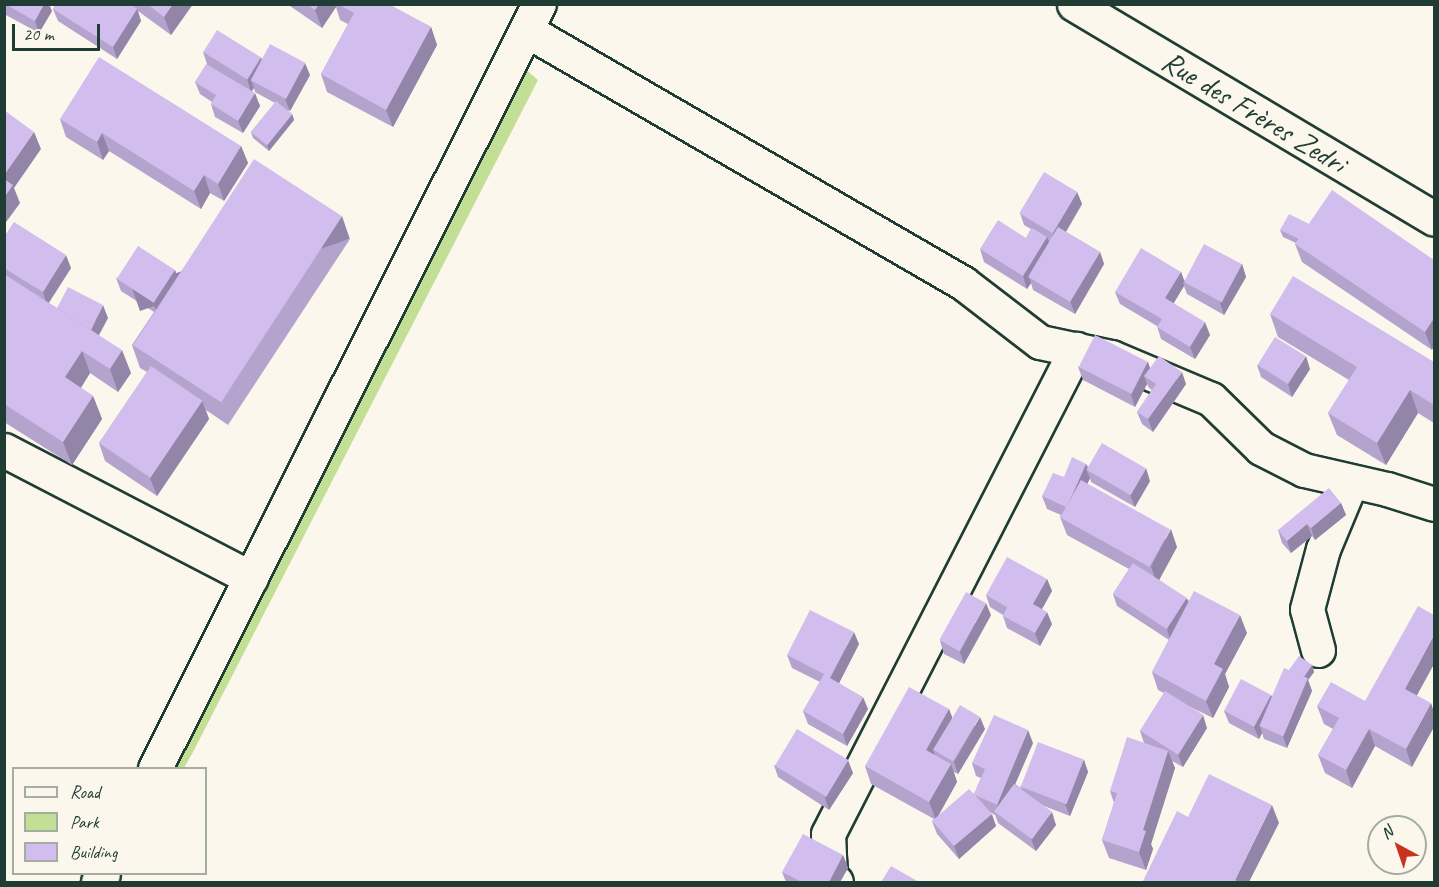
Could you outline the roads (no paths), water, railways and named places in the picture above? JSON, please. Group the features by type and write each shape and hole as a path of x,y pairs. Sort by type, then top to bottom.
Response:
{"street":[{"name":"Rue des Frères Zedri","path":"1074,4 1434,219"},
{"path":"156,767 533,17 963,283 1040,342 1111,357 1210,399 1261,448 1304,470 1434,504"},
{"path":"836,882 830,876 828,834 1076,349"},
{"path":"4,450 250,578"},
{"path":"1318,650 1307,609 1323,549 1351,481"}]}
